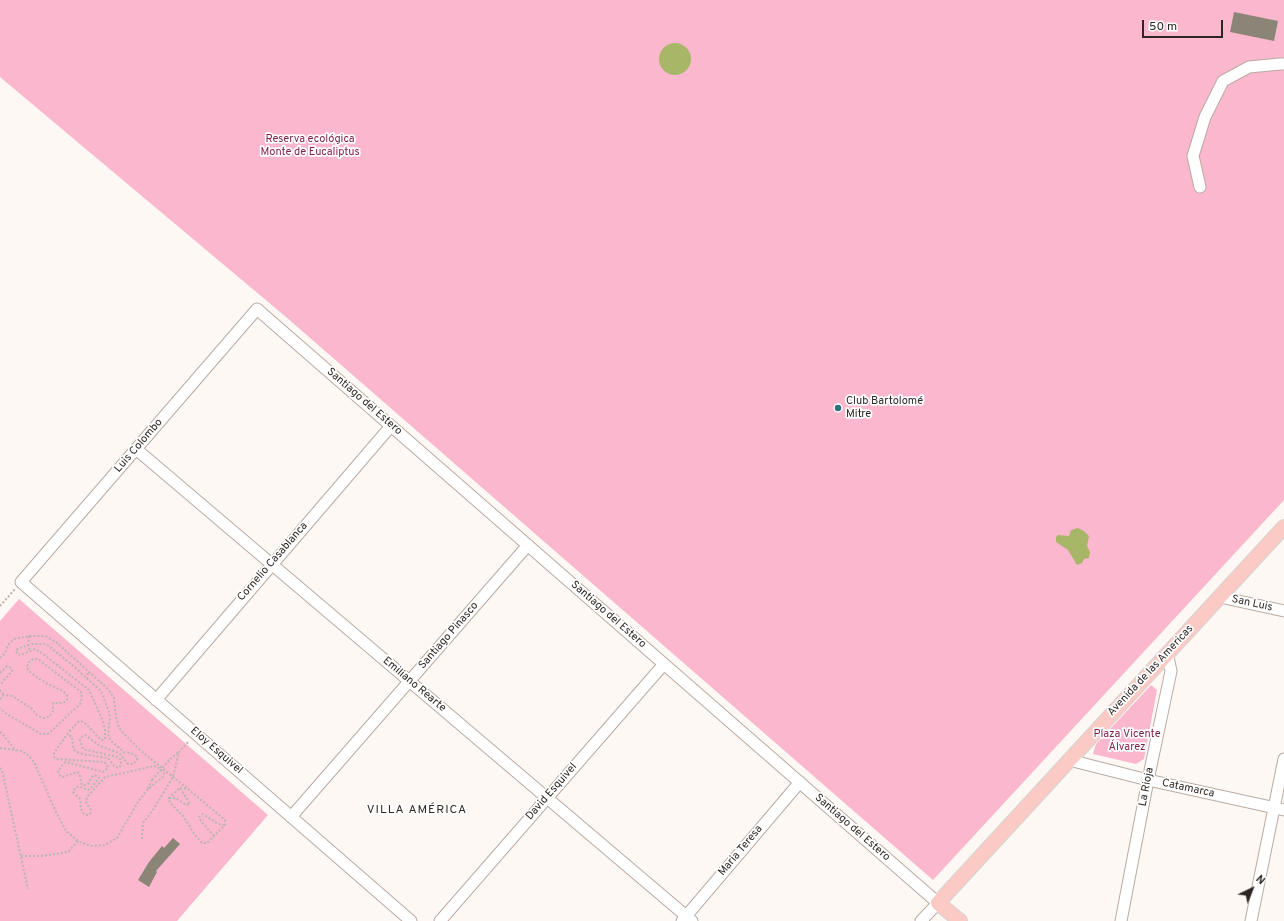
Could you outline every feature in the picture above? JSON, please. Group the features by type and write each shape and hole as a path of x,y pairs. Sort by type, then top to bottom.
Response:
{"main road":[{"name":"Avenida de las Americas","path":"938,903 1284,527"},
{"name":"Santiago del Estero","path":"938,903 960,921"}],"street":[{"path":"1200,187 1194,156 1205,117 1223,81 1249,67 1284,64"},
{"name":"Santiago del Estero","path":"257,309 938,903"},
{"name":"Luis Colombo","path":"20,582 257,309"},
{"name":"Cornelio Casablanca","path":"156,700 391,426"},
{"name":"Emiliano Rearte","path":"136,449 410,681 687,919"},
{"name":"Santiago Pinasco","path":"291,818 528,545"},
{"name":"Eloy Esquivel","path":"20,582 410,921"},
{"name":"San Luis","path":"1220,597 1284,611"},
{"name":"La Rioja","path":"1121,921 1171,671 1167,653"},
{"name":"David Esquivel","path":"440,921 664,664"},
{"path":"1251,921 1279,809 1284,759"},
{"name":"Catamarca","path":"1069,760 1148,780 1279,809"},
{"name":"Maria Teresa","path":"687,919 800,782"},
{"name":"Avenida de las Americas","path":"921,921 938,903"}],"path":[{"path":"0,606 20,582"},
{"path":"30,636 28,645 30,651"},
{"path":"0,658 5,653 8,645 14,639 30,636 45,636 56,642 109,690 114,698 119,728 141,751 222,816 225,820 225,825"},
{"path":"67,735 72,737 73,746 76,751 82,754 108,758 115,767 119,768 121,765 121,760 117,757 83,749 80,740 82,737 85,735 90,737 100,746 119,753 128,764 136,762 137,757 134,754 124,752 110,740 108,734 110,719 104,698 100,691 46,644 41,643 28,645 16,650 17,654 21,655 35,650 42,653 89,690 105,729 104,740"},
{"path":"0,690 4,695 12,696 31,708 37,715 43,718 49,717 53,711 53,703 62,703 67,700 67,695 63,691 46,683 31,673 27,668 28,663 33,659 38,659 81,692 82,698 80,704 48,734 41,734 5,713 0,708"},
{"path":"0,673 7,666 11,668 12,671 0,685"},
{"path":"87,679 88,671"},
{"path":"64,678 67,674"},
{"path":"0,699 4,695"},
{"path":"108,776 107,764 103,762 56,759 54,754 67,735 78,722 81,721 86,724 101,740 110,740"},
{"path":"0,732 16,751"},
{"path":"0,748 28,754 34,762 66,831 78,841 91,846 105,845 117,838 123,830 130,814 147,790 152,780 170,759 180,752 186,744"},
{"path":"142,839 144,823 173,777 180,752"},
{"path":"107,771 99,772 66,762 63,764 62,768 58,768 60,776 63,777 77,772 79,773 82,785 89,783 94,775 99,778 90,789 85,790 81,787 74,788 73,792 80,798 81,809 87,815 90,814 91,810 86,802 87,798 105,777 154,766 159,768 164,773 163,777 147,790"},
{"path":"0,768 2,770 28,889"},
{"path":"169,798 180,788 188,789"},
{"path":"169,798 176,798 186,806 190,804 180,788"},
{"path":"90,789 93,792"},
{"path":"169,798 170,803 183,816 202,843 207,843 225,825"},
{"path":"214,836 201,821 199,816 203,814 218,824 225,825"},
{"path":"21,856 42,856 68,852 78,841"}],"green space":[{"name":"Club Bartolomé Mitre","path":"0,0 1284,0 1284,500 933,880 286,317 0,77"},
{"path":"19,599 268,815 177,921 0,921 0,621"},
{"name":"Plaza Vicente Álvarez","path":"1151,685 1157,690 1144,759 1136,764 1093,754 1096,744"}],"shaded area":[{"path":"672,43 678,43 687,47 691,59 687,71 678,75 672,75 663,71 659,62 659,56 663,47"},
{"path":"1078,528 1089,536 1087,546 1090,552 1089,558 1084,559 1082,563 1077,565 1068,550 1056,542 1056,537 1058,535 1069,536 1071,530"}],"building":[{"path":"1234,12 1278,21 1274,41 1230,32"},
{"path":"173,838 180,844 156,871 157,872 149,887 138,880 149,862 162,846 164,848"}],"place":[{"name":"Club Bartolomé Mitre","path":"838,408"}],"district":[{"name":"VILLA AMÉRICA","path":"417,811"}],"park label":[{"name":"Reserva ecológica Monte de Eucaliptus","path":"310,146"}]}
